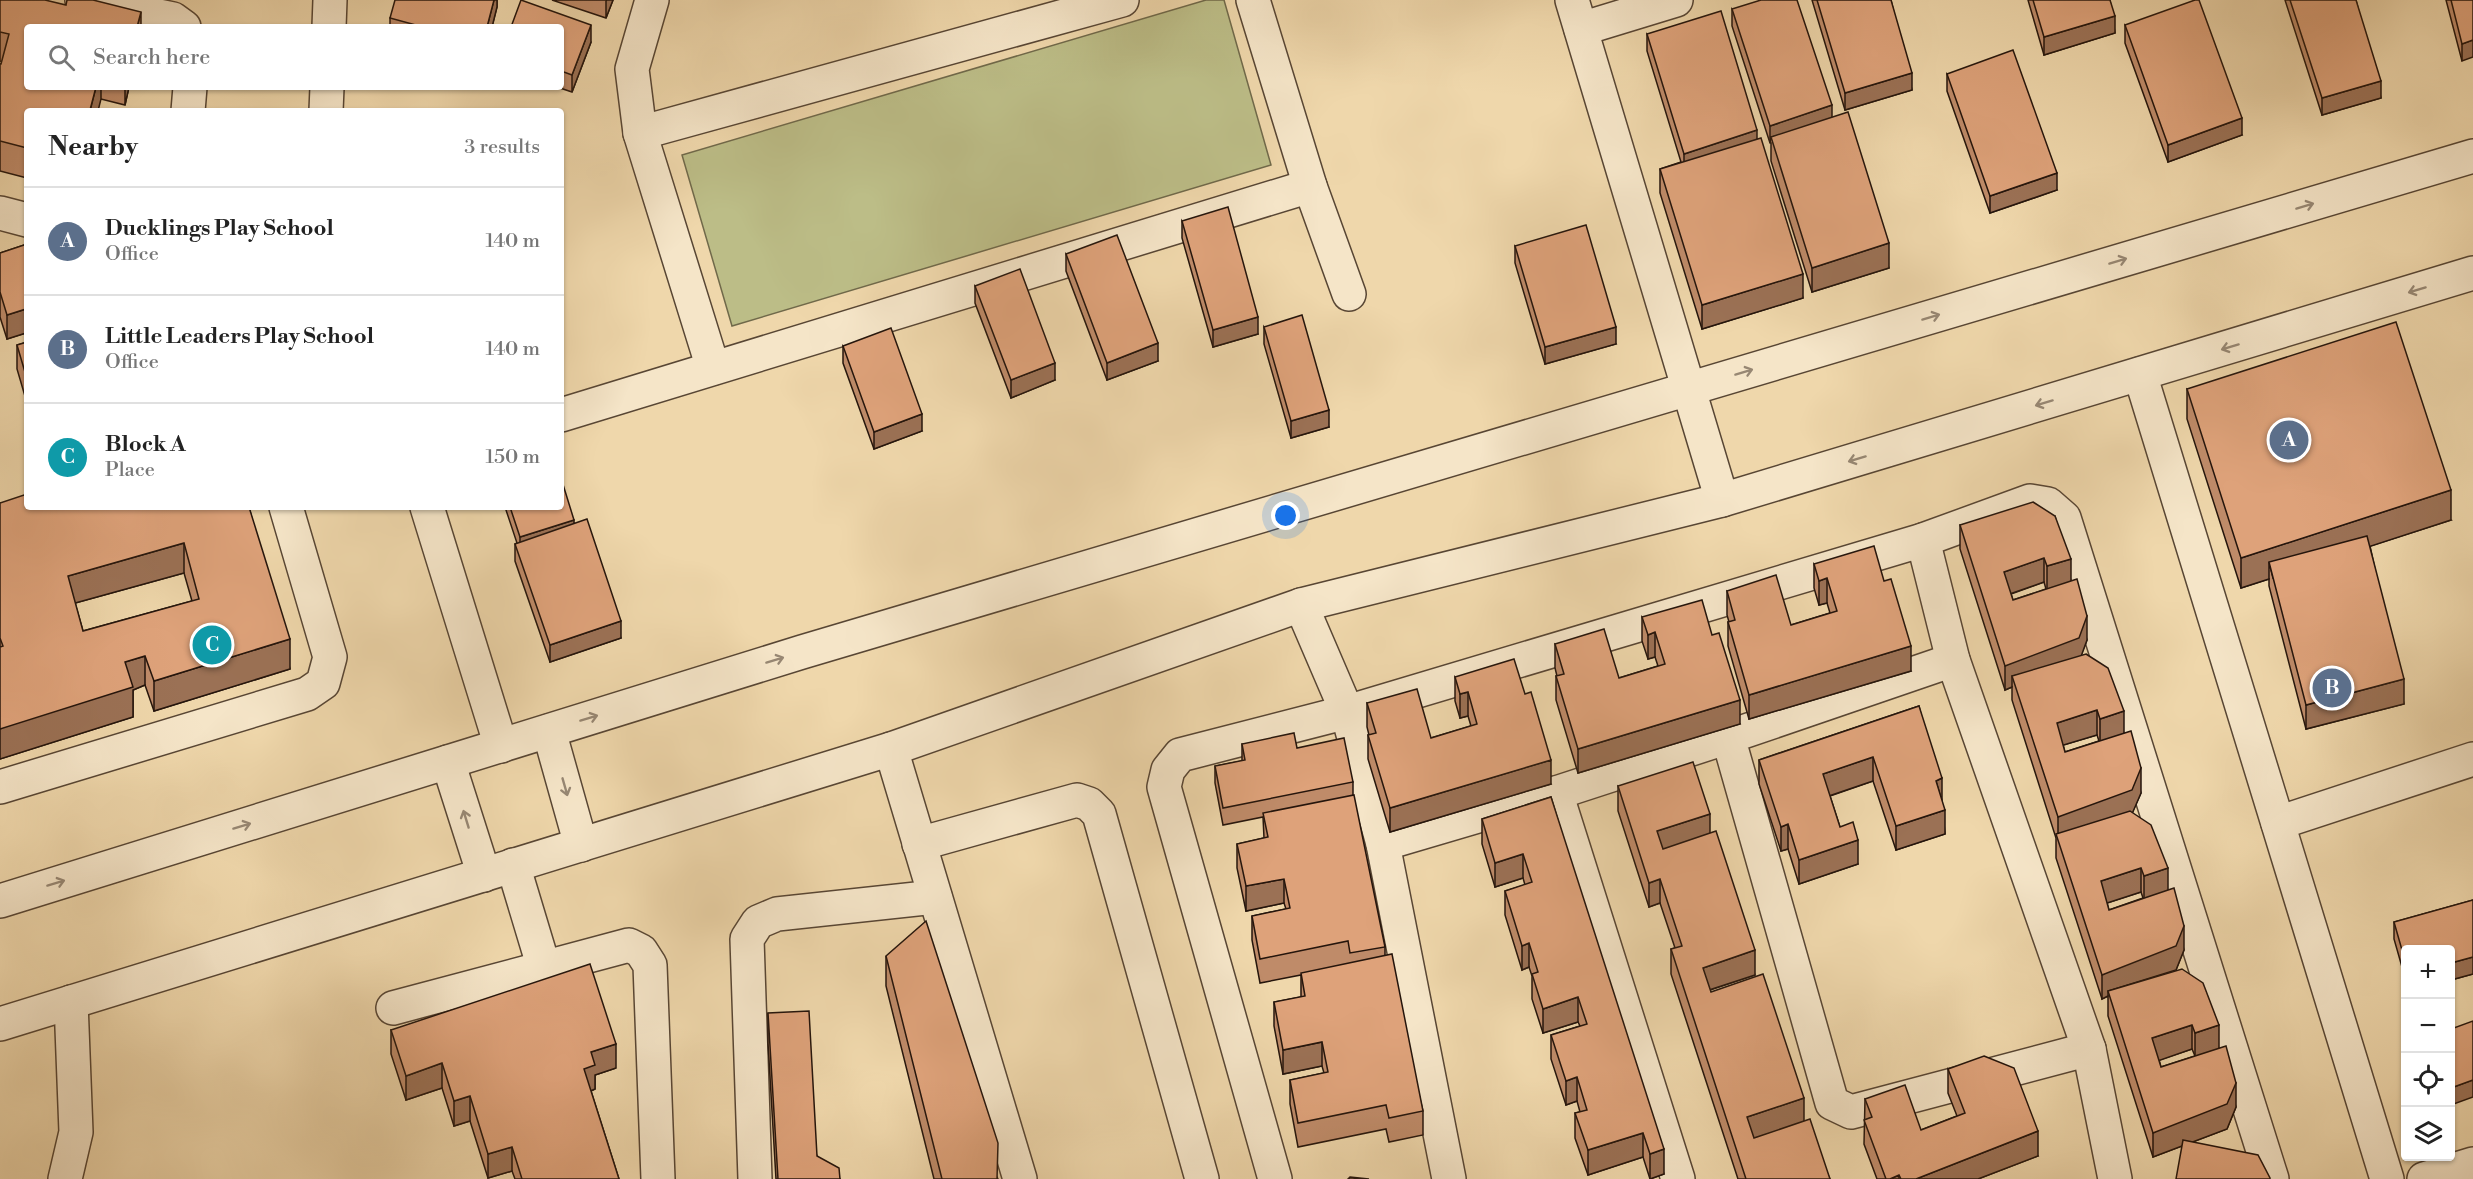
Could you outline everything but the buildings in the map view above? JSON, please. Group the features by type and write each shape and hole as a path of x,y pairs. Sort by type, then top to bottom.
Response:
{"street":[{"path":"82,0 174,19 180,24"},
{"path":"329,24 330,0"},
{"path":"652,0 632,69 640,133 714,368"},
{"path":"640,133 1122,0"},
{"path":"1253,0 1310,186 1349,294"},
{"path":"1676,0 1577,15 1722,500"},
{"path":"188,108 190,90"},
{"path":"326,108 327,90"},
{"path":"0,901 802,652 2473,156"},
{"path":"564,414 1310,186"},
{"path":"0,213 24,219"},
{"path":"0,1024 891,749 1301,605 1722,500 2473,273"},
{"path":"2140,374 2387,1179"},
{"path":"1275,1179 1164,787 1168,770 1180,755 1347,712 1923,540 2030,501 2048,504 2064,518 2272,1179"},
{"path":"0,787 307,694 323,682 330,657 287,510"},
{"path":"428,510 501,746"},
{"path":"1923,540 1953,660 2089,1049 2115,1179"},
{"path":"1301,605 1347,712 1383,844 1449,1179"},
{"path":"1383,844 1557,793 1953,660"},
{"path":"549,731 581,845"},
{"path":"1728,737 1832,1103 1851,1112 2089,1049"},
{"path":"891,749 1020,1179"},
{"path":"2278,823 2473,759"},
{"path":"448,762 544,968"},
{"path":"1557,793 1677,1179"},
{"path":"919,844 1077,800 1089,804 1099,814 1202,1179"},
{"path":"754,1179 747,939 758,922 777,914 935,897"},
{"path":"393,1008 629,945 641,951 650,964 658,1179"},
{"path":"65,1179 76,1132 71,1002"},
{"path":"2424,1179 2473,1164"}],"green space":[{"path":"1206,0 1224,0 1271,165 732,326 682,155"}],"place":[{"name":"Ducklings Play School","path":"2289,440"},
{"name":"Block A","path":"212,645"},
{"name":"Little Leaders Play School","path":"2332,688"}]}
